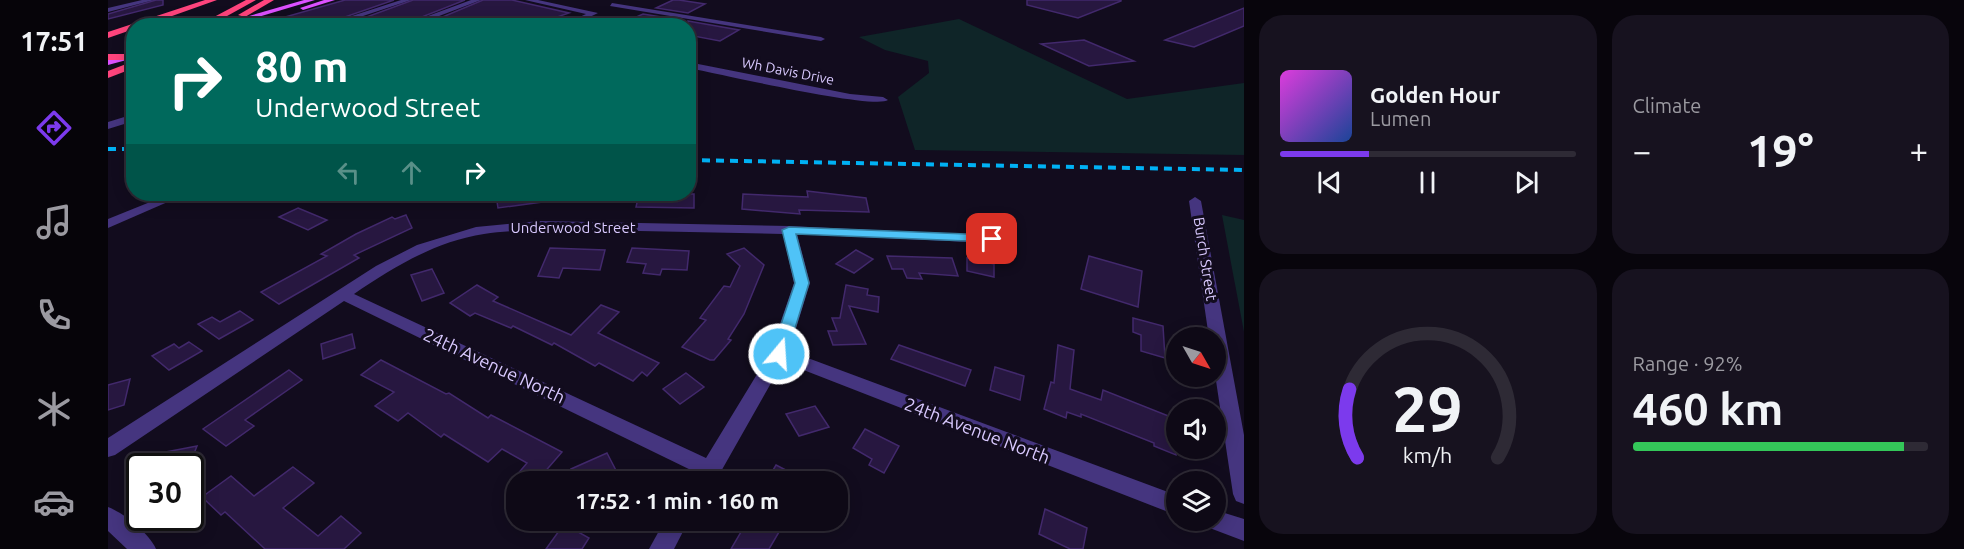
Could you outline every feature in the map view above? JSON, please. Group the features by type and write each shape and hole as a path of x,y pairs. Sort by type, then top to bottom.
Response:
{"highway":[{"path":"158,18 213,0"},
{"path":"233,18 260,2"},
{"path":"221,18 260,2"},
{"path":"108,35 126,29"},
{"path":"108,58 126,58"},
{"path":"108,67 126,60"},
{"path":"108,75 126,62"}],"main road":[{"path":"248,18 312,0"},
{"path":"268,18 332,0"},
{"path":"108,58 126,52"}],"street":[{"path":"350,18 408,0"},
{"path":"427,18 478,0"},
{"path":"528,0 593,13"},
{"path":"581,18 624,0"},
{"path":"108,9 143,1"},
{"path":"612,5 692,18"},
{"path":"696,19 821,39"},
{"name":"Wh Davis Drive","path":"696,67 850,97 884,100"},
{"path":"108,126 126,120"},
{"path":"108,224 163,201"},
{"name":"Burch Street","path":"1195,201 1244,494"},
{"name":"Underwood Street","path":"108,449 342,294 422,248 481,230 540,225 789,230 992,239"},
{"path":"708,471 779,354 802,283 789,230"},
{"name":"24th Avenue North","path":"342,294 698,471"},
{"name":"24th Avenue North","path":"779,354 1166,501"},
{"path":"108,517 144,549"},
{"path":"1226,524 1244,530"},
{"path":"661,549 672,531"}],"green space":[{"path":"959,19 1127,99 1244,83 1244,155 915,150 898,97 929,73 928,61 885,50 859,37"},
{"path":"1222,215 1244,220 1244,332"}],"building":[{"path":"163,0 163,5 108,19 108,14"},
{"path":"345,0 394,0 342,18 282,18"},
{"path":"413,0 465,0 419,18 364,18"},
{"path":"483,0 512,0 569,13 557,17 562,18 440,18"},
{"path":"673,0 705,4 688,13 656,8"},
{"path":"1027,0 1121,1 1078,18 1027,5"},
{"path":"1244,8 1244,26 1194,47 1165,40"},
{"path":"643,14 667,18 634,18"},
{"path":"696,22 739,30 720,41 696,36"},
{"path":"1084,40 1134,61 1089,66 1041,44"},
{"path":"807,191 866,198 869,212 799,210 800,214 742,209 743,194 808,197"},
{"path":"497,201 542,201 542,202 498,208"},
{"path":"637,201 694,201 694,208 636,207"},
{"path":"298,208 327,220 308,230 279,217"},
{"path":"406,215 412,228 354,255 359,258 279,304 261,292 327,256 321,254 356,234 392,217 395,219"},
{"path":"550,248 605,250 600,270 563,268 559,278 538,276"},
{"path":"632,248 689,251 687,270 662,269 660,275 643,273 646,264 627,262"},
{"path":"744,248 764,265 744,314 728,339 731,340 714,360 710,360 682,347 706,320 700,318 724,286 730,287 740,266 727,254"},
{"path":"856,250 873,259 854,273 836,264"},
{"path":"887,256 952,258 958,276 919,273 922,279 907,278 903,269 892,269"},
{"path":"1089,256 1142,271 1138,307 1081,289"},
{"path":"967,258 994,264 994,277 967,271"},
{"path":"432,269 444,293 422,301 411,275"},
{"path":"477,285 498,297 493,301 571,335 601,305 619,312 598,333 659,363 647,376 642,372 633,381 599,363 595,366 554,343 552,345 513,326 511,328 475,313 470,316 450,303"},
{"path":"846,285 868,289 867,295 879,297 878,312 849,306 866,344 833,345 828,331 837,331 832,318 840,318"},
{"path":"240,311 253,320 219,339 198,324 212,317 220,322"},
{"path":"1133,318 1163,326 1165,358 1141,351 1141,335 1133,332"},
{"path":"352,334 355,348 323,359 321,344"},
{"path":"189,342 202,351 169,370 152,356 174,344 179,348"},
{"path":"899,345 971,370 965,386 891,359"},
{"path":"1058,345 1074,350 1070,389 1101,400 1103,390 1166,415 1166,451 1154,446 1154,443 1081,414 1081,417 1067,412 1066,418 1044,409 1051,382 1054,383"},
{"path":"381,360 446,394 449,393 488,418 491,415 562,452 546,471 520,471 527,463 502,449 488,462 444,434 441,437 408,413 398,421 375,406 394,392 361,375"},
{"path":"995,367 1024,376 1020,400 990,390"},
{"path":"289,370 302,380 245,420 254,426 226,446 203,429"},
{"path":"686,373 704,387 680,404 663,389"},
{"path":"130,379 124,405 108,410 108,385"},
{"path":"815,406 829,427 799,436 786,414"},
{"path":"865,429 899,446 884,473 869,465 872,459 853,448"},
{"path":"197,446 194,453 166,452"},
{"path":"607,453 616,471 572,471 571,469"},
{"path":"776,465 788,471 772,471"},
{"path":"293,467 314,483 283,508 318,536 341,516 361,533 344,549 265,549 225,512 221,515 204,499 204,496 231,476 254,496"},
{"path":"1045,509 1087,528 1083,549 1070,549 1039,534"},
{"path":"559,531 576,531 589,538 582,549 546,549"},
{"path":"742,531 780,531 769,549 731,549"}],"railway":[{"path":"108,149 126,149"},
{"path":"696,160 1244,170"}],"route":[{"path":"779,354 802,283 789,230 992,239"}]}
